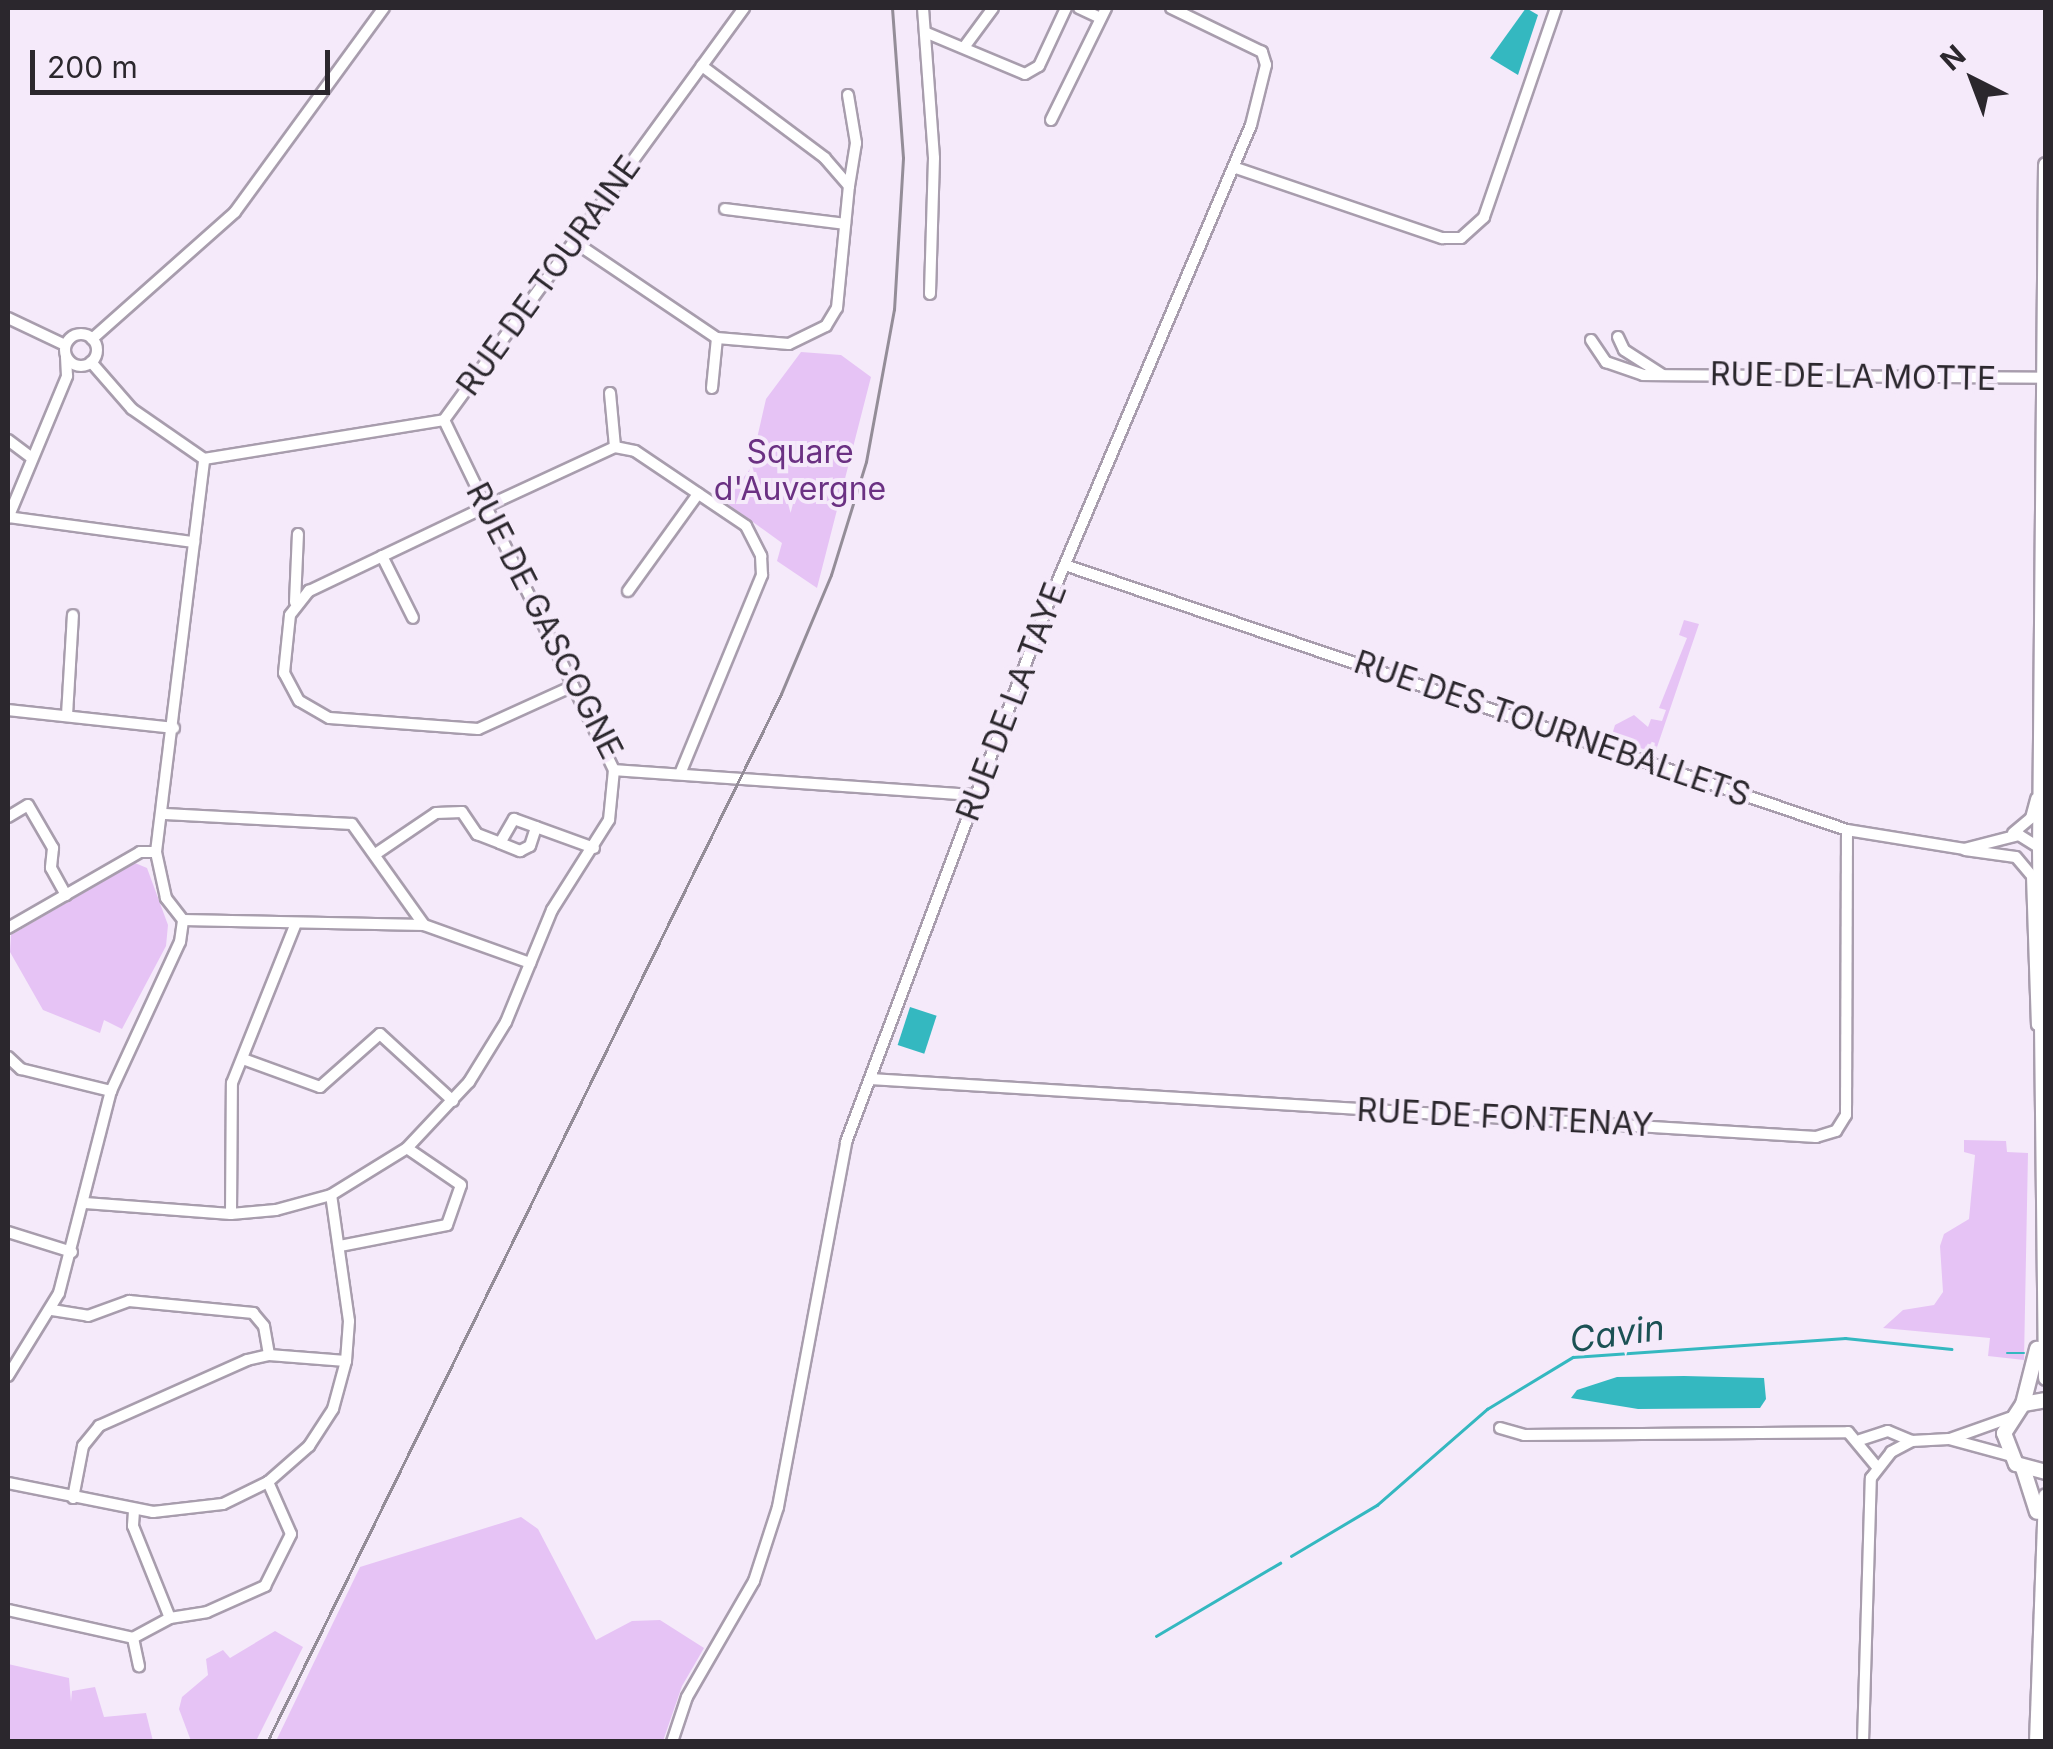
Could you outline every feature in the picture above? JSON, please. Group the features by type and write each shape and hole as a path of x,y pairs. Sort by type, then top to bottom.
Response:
{"main road":[{"path":"2046,165 2040,784 2040,1324 2046,1378"},
{"path":"2040,1324 2022,1404 2009,1418 2004,1432 2008,1455 2023,1468 2046,1472"},
{"path":"2022,1404 2046,1400"},
{"path":"2023,1468 2040,1523"},
{"path":"2038,1742 2040,1523 2046,1496"}],"street":[{"path":"92,339 234,212 384,8"},
{"name":"RUE DE TOURAINE","path":"204,459 444,420 744,8"},
{"path":"923,8 934,158 930,294"},
{"path":"965,46 993,8"},
{"path":"926,33 1033,72 1066,8"},
{"path":"1051,120 1103,13 1079,8"},
{"name":"RUE DE LA TAYE","path":"672,1742 687,1697 754,1581 778,1507 846,1142 1065,565 1236,168 1266,65 1262,52 1171,8"},
{"path":"1236,168 1442,238 1460,238 1484,216 1556,8"},
{"path":"702,66 825,158 849,186"},
{"path":"573,241 717,338 789,344 826,326 836,308 856,143 848,95"},
{"path":"725,208 845,224"},
{"path":"8,318 88,364 132,409 204,459 165,814 156,852 166,898 182,920 173,963 111,1091 72,1252 52,1310 8,1376"},
{"path":"92,339 76,335 66,351 67,376 8,517 194,542"},
{"name":"RUE DE LA MOTTE","path":"1618,337 1624,350 1663,376"},
{"path":"712,388 717,338"},
{"path":"67,376 88,364 97,350 92,339"},
{"name":"RUE DE LA MOTTE","path":"1591,340 1606,362 1663,376 2044,378"},
{"path":"610,393 615,448"},
{"name":"RUE DE GASCOGNE","path":"444,420 614,770 976,795"},
{"path":"8,440 32,458"},
{"path":"295,602 382,556 615,448 635,451 756,539 762,575 680,774"},
{"path":"628,591 698,494"},
{"path":"298,534 295,602 284,673 299,701 329,718 478,730 574,686"},
{"path":"382,556 413,618"},
{"name":"RUE DES TOURNEBALLETS","path":"1065,565 1847,830 1964,849 2009,836"},
{"path":"67,716 73,614"},
{"path":"8,710 174,728"},
{"path":"85,1203 231,1214 331,1195 407,1148 453,1101 498,1037 552,910 609,820 614,770"},
{"path":"2009,836 2031,818 2040,784"},
{"path":"8,817 28,805 53,848 52,868 66,895"},
{"path":"377,853 436,812 462,812 477,834 520,851 530,846 536,827"},
{"path":"165,814 334,818 352,824 377,853 424,925"},
{"path":"500,843 514,819 594,848"},
{"name":"RUE DE FONTENAY","path":"870,1079 1816,1137 1836,1130 1846,1115 1847,830"},
{"path":"2009,836 2026,836 2040,848"},
{"path":"1964,849 2016,856 2032,876 2033,1004 2042,1052"},
{"path":"8,928 140,852 156,852"},
{"path":"182,920 424,925 530,962"},
{"path":"231,1214 228,1104 296,923"},
{"path":"242,1059 320,1087 380,1034 453,1101"},
{"path":"8,1057 22,1069 111,1091"},
{"path":"340,1246 446,1224 460,1185 407,1148"},
{"path":"8,1483 134,1510 223,1504 268,1482 309,1446 333,1409 346,1360 340,1246 331,1195"},
{"path":"8,1232 72,1252"},
{"path":"52,1310 88,1316 128,1302 253,1312 264,1326 269,1354"},
{"path":"73,1498 83,1446 99,1426 269,1354 346,1360"},
{"path":"1860,1440 1888,1430 1912,1441 1949,1439 2009,1418"},
{"path":"1500,1428 1524,1435 1848,1432 1860,1440 1862,1455 1877,1467"},
{"path":"1949,1439 2008,1455"},
{"path":"1863,1742 1866,1494 1877,1467 1912,1441"},
{"path":"8,1610 133,1638 170,1618 207,1612 265,1586 291,1534 268,1482"},
{"path":"134,1510 133,1526 170,1618"},
{"path":"133,1638 139,1666"}],"green space":[{"name":"Square d'Auvergne","path":"801,352 841,355 871,377 817,588 777,561 782,543 725,502 750,469 766,399"},
{"path":"1684,620 1699,624 1655,753 1611,738 1615,725 1634,715 1648,727 1651,719 1662,721 1666,710 1659,708 1687,638 1679,635"},
{"path":"135,863 147,868 168,925 166,946 122,1029 104,1020 100,1033 43,1010 10,952 11,935"},
{"path":"1964,1140 2006,1141 2007,1152 2028,1153 2024,1360 1988,1356 1990,1338 1883,1328 1903,1310 1934,1305 1943,1292 1940,1246 1944,1234 1969,1219 1975,1155 1964,1152"},
{"path":"521,1517 538,1529 596,1640 632,1621 660,1620 704,1648 682,1686 663,1741 276,1741 360,1567"},
{"path":"275,1631 303,1647 256,1741 191,1741 179,1709 182,1697 208,1675 206,1659 223,1650 230,1658"},
{"path":"8,1664 69,1678 71,1702 72,1691 95,1687 104,1717 146,1713 153,1741 8,1741"}],"water":[{"path":"1526,8 1538,15 1518,75 1490,58"},
{"path":"910,1007 937,1016 924,1054 898,1045"},
{"path":"1617,1377 1764,1378 1766,1399 1760,1408 1638,1409 1571,1398 1577,1390"}],"waterway":[{"name":"Cavin","path":"1291,1556 1377,1505 1487,1409 1573,1357 1845,1338 1951,1349"},
{"name":"Cavin","path":"2007,1353 2024,1353"},
{"name":"Cavin","path":"1156,1636 1280,1563"}],"railway":[{"path":"267,1742 781,694 831,575 866,462 894,310 903,158 892,8"}]}
